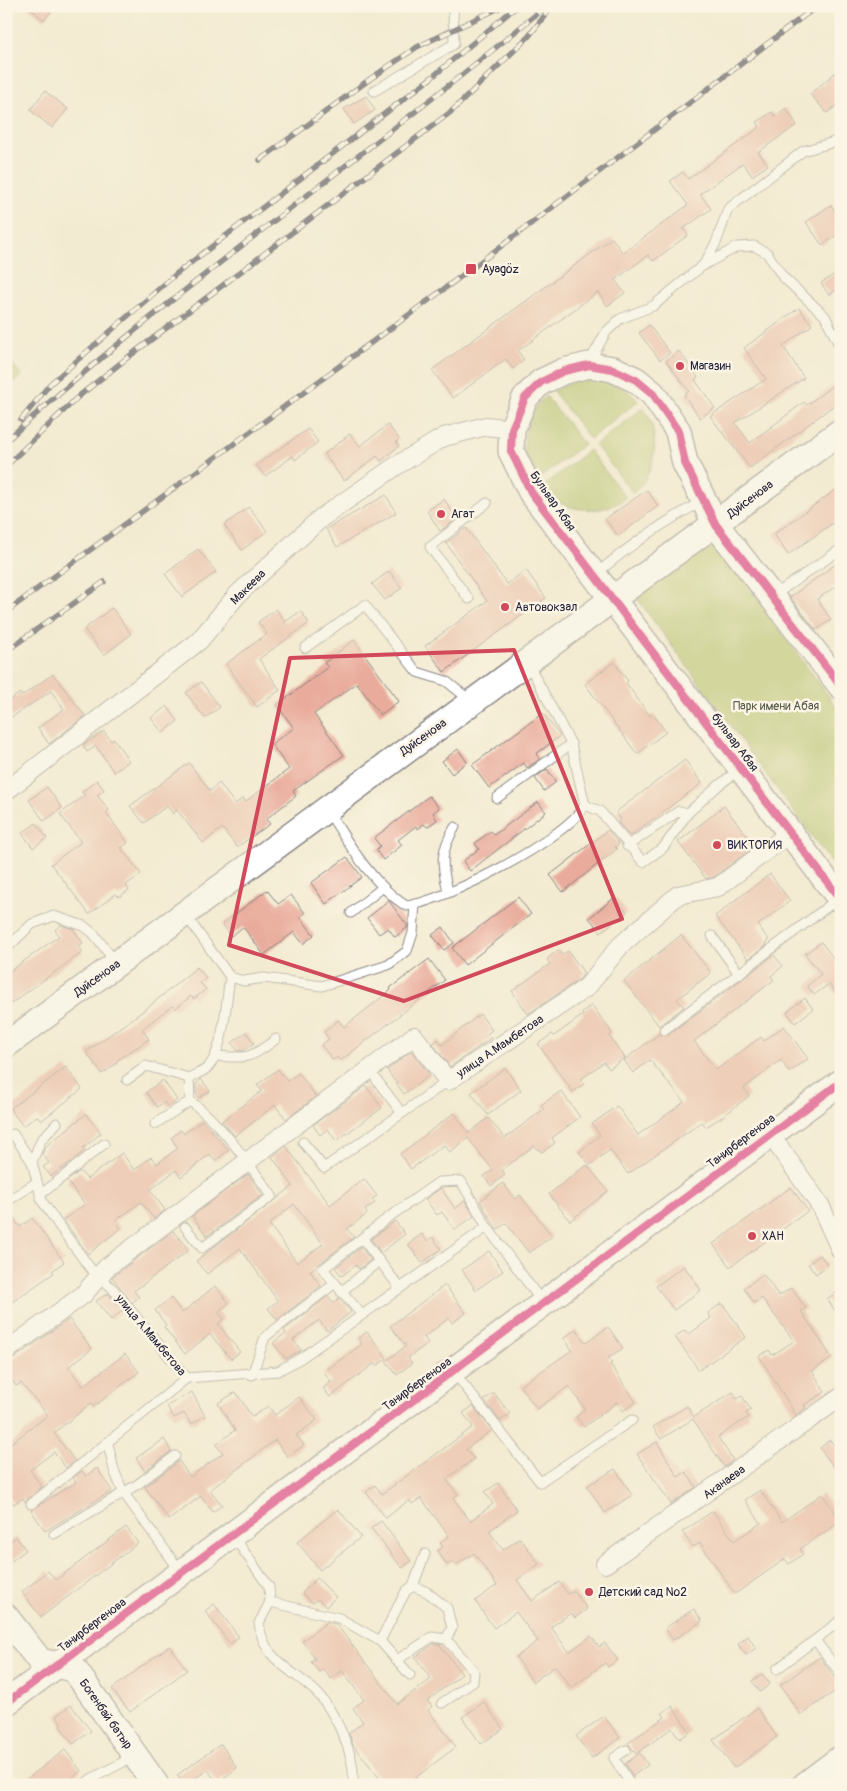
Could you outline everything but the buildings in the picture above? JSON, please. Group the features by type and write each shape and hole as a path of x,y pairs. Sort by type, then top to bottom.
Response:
{"street":[{"name":"Бульвар Абая","path":"589,364 564,371 541,382 525,398 512,429 511,452 520,474 611,599"},
{"path":"589,364 620,372 636,380 653,394 678,431 685,463 716,525 841,686"},
{"name":"Макеева","path":"6,791 199,641 238,594 321,518 396,466 444,437 486,426 512,429"},
{"name":"Дуйсенова","path":"6,1045 526,661 716,525 841,431"},
{"name":"бульвар Абая","path":"611,599 840,899"},
{"name":"улица А.Мамбетова","path":"6,1351 83,1295 106,1268 246,1160 414,1036 448,1081 587,987 620,946 678,895 718,888 790,833"},
{"name":"Танирбергенова","path":"6,1703 841,1082"},
{"path":"770,1134 820,1205 841,1251"},
{"name":"Аканаева","path":"605,1564 841,1398"},
{"name":"Богенбай батыр","path":"6,1617 40,1661 74,1669 156,1785"},
{"path":"804,1785 841,1758"}],"lane":[{"path":"374,91 454,44 453,6"},
{"path":"702,266 716,243 728,209 803,151 841,140"},
{"path":"589,364 606,332 620,320 653,306 702,266 737,248 754,246 767,253 783,277 825,316 841,349"},
{"path":"594,576 616,557 680,513 703,501"},
{"path":"469,599 430,547 488,503"},
{"path":"772,597 841,549"},
{"path":"305,648 365,605 417,672 446,681 472,701"},
{"path":"326,809 344,837 383,887 406,906 448,891 516,860 579,816 586,805 571,744 526,661"},
{"path":"497,798 571,744"},
{"path":"586,805 600,811 627,846 643,862 663,848 688,813 719,785 741,769"},
{"path":"627,846 679,811 688,813"},
{"path":"448,891 442,863 446,843 455,827"},
{"path":"351,913 383,887"},
{"path":"664,1030 840,899"},
{"path":"185,913 230,977 244,981 264,978 322,986 388,965 407,951 413,933 415,904"},
{"path":"6,949 32,924 54,916 84,926 94,934 116,964"},
{"path":"712,936 739,974"},
{"path":"127,1080 146,1066 189,1078 206,1068 216,1056 220,1042 230,977"},
{"path":"216,1056 240,1058 257,1054 276,1039"},
{"path":"189,1078 190,1101"},
{"path":"376,1079 401,1112"},
{"path":"303,1142 324,1168 401,1112 448,1081"},
{"path":"155,1124 190,1101"},
{"path":"185,1227 202,1248 272,1196 246,1160 203,1110 190,1101"},
{"path":"32,1162 41,1140 57,1123"},
{"path":"13,1134 32,1162 40,1194 57,1223 90,1268 100,1277"},
{"path":"40,1194 104,1144"},
{"path":"362,1315 323,1269 439,1182 461,1181 487,1227 544,1304"},
{"path":"6,1202 37,1182"},
{"name":"улица А.Мамбетова","path":"100,1277 187,1378 278,1371 301,1358 487,1227"},
{"path":"362,1238 400,1288"},
{"path":"341,1292 379,1261"},
{"path":"252,1374 265,1337 334,1284"},
{"path":"454,1371 540,1482 632,1420"},
{"path":"31,1504 108,1444 187,1378"},
{"path":"108,1444 114,1470 123,1492 181,1572"},
{"path":"54,1534 138,1484 175,1456"},
{"path":"232,1534 269,1587 270,1602 259,1623 265,1648 274,1658 316,1692 326,1704 350,1754 354,1777 352,1785"},
{"path":"380,1641 406,1591 414,1586 425,1554"},
{"path":"414,1586 427,1592 447,1608 452,1628 446,1639"},
{"path":"270,1602 340,1618 380,1641 410,1675"},
{"path":"777,1668 841,1620"},
{"path":"397,1660 432,1637 446,1639 474,1671 472,1682 442,1703"},
{"path":"815,1640 841,1674"},
{"path":"626,1750 614,1758 631,1785"},
{"path":"84,1785 91,1778 135,1755"}],"highlighted area":[{"path":"514,650 622,919 404,1001 229,945 290,658"}],"green space":[{"path":"6,357 22,375 6,389"},
{"path":"577,380 610,383 625,390 638,401 590,439 553,391"},
{"path":"546,396 584,444 536,481 524,451 525,434 531,416"},
{"path":"643,408 653,429 655,440 654,452 652,464 647,475 633,493 595,445"},
{"path":"589,450 626,498 606,508 582,509 570,507 559,502 541,488"},
{"name":"Парк имени Абая","path":"714,540 841,713 841,876 636,597"}],"railway":[{"path":"260,160 417,47 503,6"},
{"path":"21,420 50,384 176,274 431,78 517,6"},
{"path":"6,441 71,384 205,274 411,115 546,6"},
{"path":"6,466 79,396 452,111 529,36 552,6"},
{"path":"6,612 471,269 817,6"},
{"path":"6,651 104,582"}],"cycle path":[{"path":"841,686 716,525 685,463 678,431 653,394 636,380 613,369 589,365 564,371 541,382 525,398 512,429 511,451 531,492 841,900"},
{"path":"6,1703 841,1082"}],"place":[{"name":"Ayagöz","path":"471,269"},
{"name":"Магазин","path":"680,366"},
{"name":"Агат","path":"441,514"},
{"name":"Автовокзал","path":"505,607"},
{"name":"ВИКТОРИЯ","path":"717,845"},
{"name":"ХАН","path":"752,1236"},
{"name":"Детский сад №2","path":"589,1592"}]}
